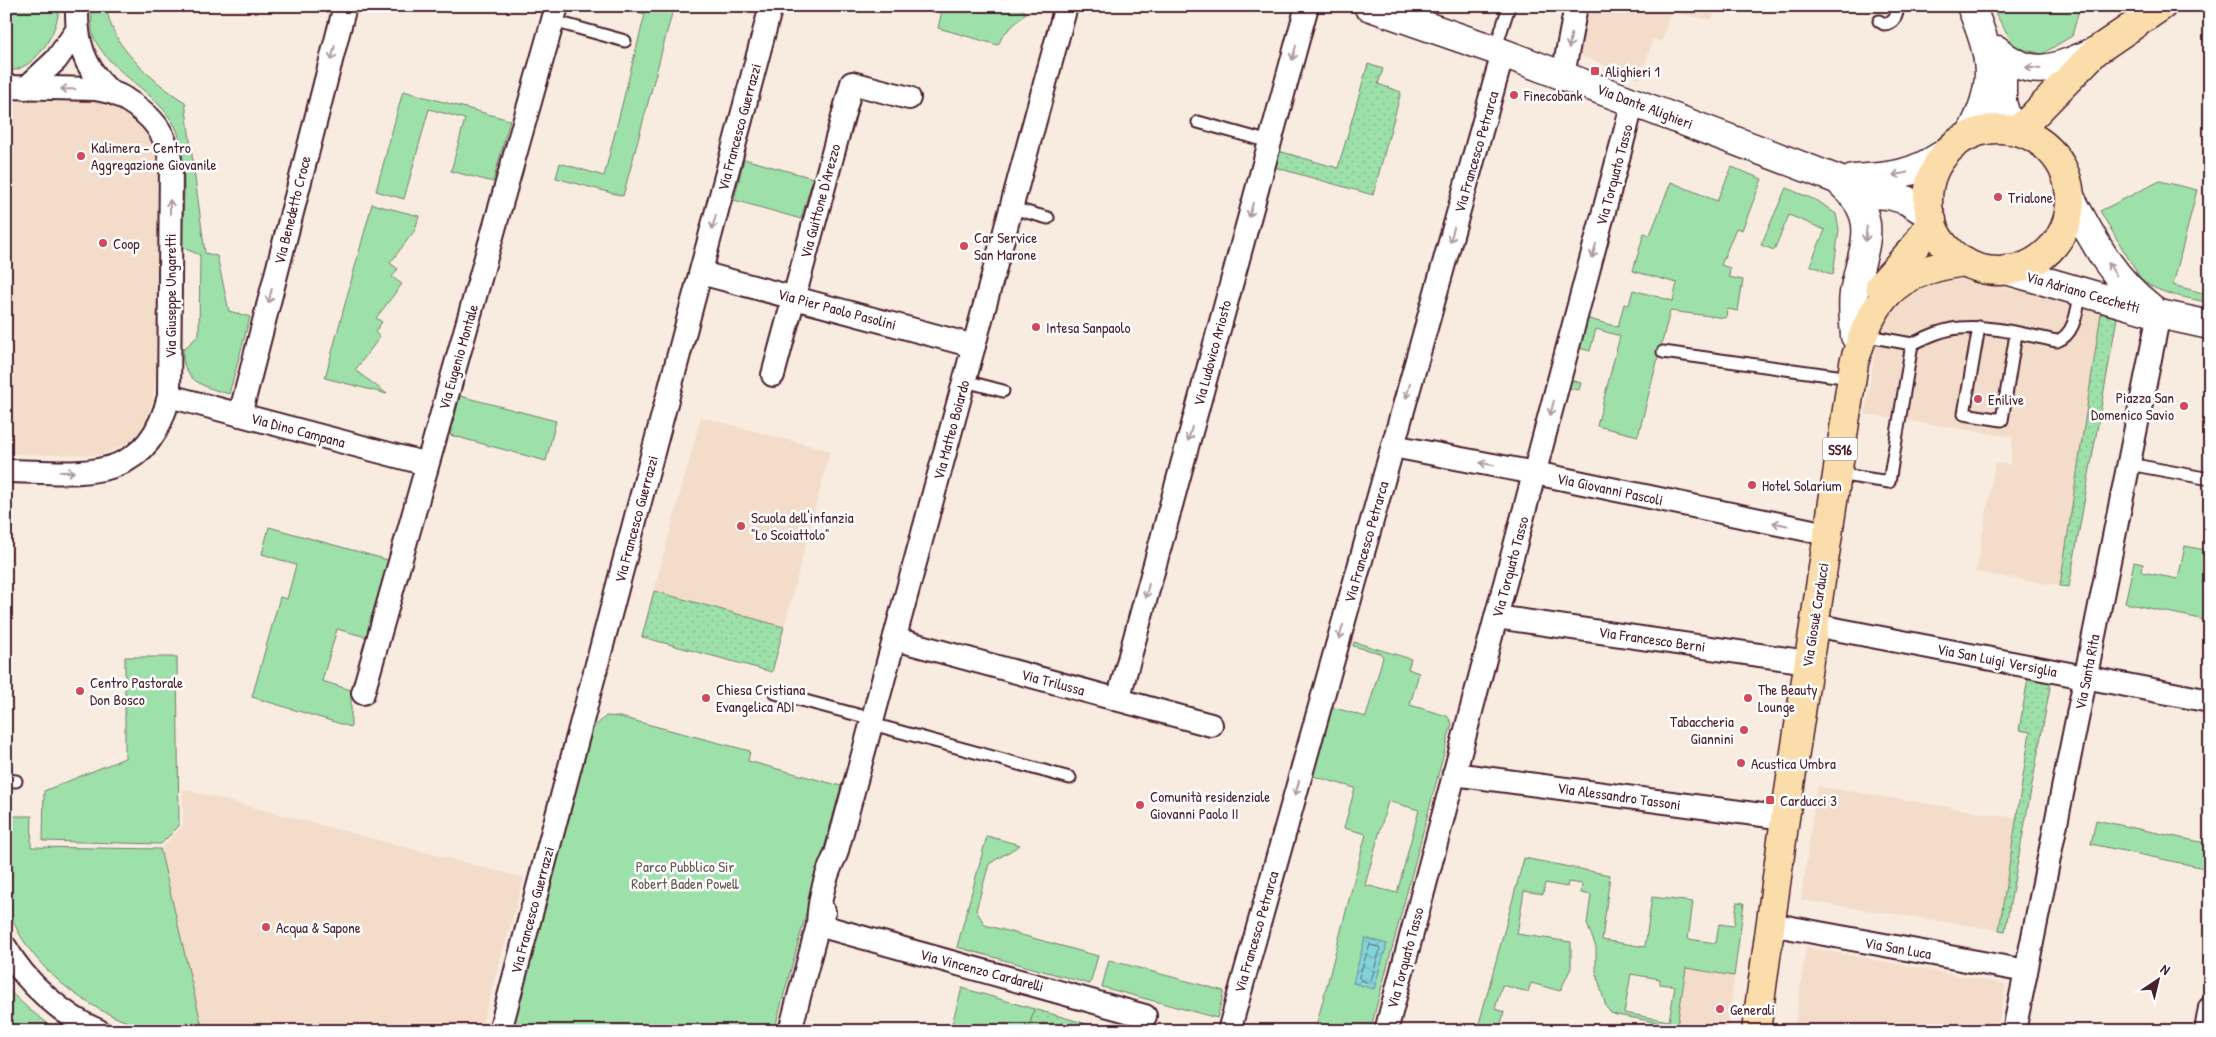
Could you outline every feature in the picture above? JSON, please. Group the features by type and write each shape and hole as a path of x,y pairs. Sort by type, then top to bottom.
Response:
{"main road":[{"name":"Via Dante Alighieri","path":"1368,6 1563,75 1836,179 1865,192 1906,200 1931,217"},
{"path":"1972,6 1997,50 2002,71 2004,114 2013,130"},
{"path":"1970,135 1985,104 1990,70 1988,52 1972,6"},
{"name":"SS16","path":"2013,130 2032,118 2096,51 2162,6"},
{"path":"1997,50 2026,68 2041,70 2064,65 2096,51"},
{"name":"SS16","path":"2053,154 2032,137 2013,130 1997,129 1970,135 1951,147 1944,154 1931,180 1928,193 1931,217 1944,244 1965,262 1991,270 2006,270 2028,264 2051,248 2066,223 2070,197 2066,176 2053,154 2049,139 2049,126 2053,110 2064,84"},
{"name":"Via Dante Alighieri","path":"1836,179 1878,177 1907,173 1924,167 1944,154"},
{"name":"Via Giosuè Carducci","path":"1836,179 1858,200 1864,210 1867,222 1854,295 1858,335"},
{"name":"Via Adriano Cecchetti","path":"2070,197 2116,276 2134,294 2160,314"},
{"name":"Via Giosuè Carducci","path":"1756,1031 1784,818 1858,335 1864,311 1872,298 1917,244 1931,217"},
{"name":"Via Giosuè Carducci","path":"1858,335 1878,305 1902,281 1929,269 1965,262"},
{"name":"Via Adriano Cecchetti","path":"2006,270 2160,314 2210,325"}],"street":[{"name":"Via Giuseppe Ungaretti","path":"10,476 106,470 128,461 143,450 154,435 169,396 171,166 168,147 161,131 143,112 124,98 110,92 86,62 76,32 77,6"},
{"name":"Via Benedetto Croce","path":"240,415 345,6"},
{"name":"Via Francesco Guerrazzi","path":"500,1031 771,6"},
{"name":"Via Matteo Boiardo","path":"790,1031 818,925 819,902 827,873 836,854 1066,6"},
{"name":"Via Ludovico Ariosto","path":"1118,700 1307,6"},
{"path":"1563,75 1576,6"},
{"name":"Via Eugenio Montale","path":"363,693 555,13"},
{"path":"16,88 44,72 76,32"},
{"name":"Via Francesco Petrarca","path":"1229,1031 1393,446 1499,52"},
{"name":"Via Guittone D'Arezzo","path":"772,375 852,83 909,98"},
{"path":"16,88 96,89 110,92"},
{"name":"Via Torquato Tasso","path":"1386,1031 1634,102"},
{"name":"Via Pier Paolo Pasolini","path":"701,273 974,346"},
{"name":"Via Santa Rita","path":"2014,1031 2160,314"},
{"name":"Via Dino Campana","path":"169,396 428,464"},
{"name":"Via Giovanni Pascoli","path":"1393,446 1535,473 1828,534"},
{"name":"Via Francesco Berni","path":"1496,617 1808,662"},
{"name":"Via San Luigi Versiglia","path":"1814,625 2210,701"},
{"name":"Via Trilussa","path":"895,639 1211,725"},
{"name":"Via Alessandro Tassoni","path":"1454,774 1784,818"},
{"name":"Via San Luca","path":"1770,924 2026,971"},
{"name":"Via Vincenzo Cardarelli","path":"818,925 1146,1016"},
{"path":"6,948 29,979 50,999 73,1016 99,1031"},
{"path":"2206,1031 2210,1008"}],"lane":[{"path":"1499,52 1509,6"},
{"path":"1879,22 1888,24 1892,22 1896,17 1897,6"},
{"name":"Via Eugenio Montale","path":"555,13 625,41"},
{"path":"1198,122 1270,142"},
{"path":"1012,208 1048,218"},
{"path":"1858,335 1912,344 1942,331 1979,327 2057,341 2063,338 2073,324 2081,291"},
{"path":"1979,327 1964,414 2002,420 2016,334"},
{"path":"1837,474 1889,482 1912,344"},
{"path":"1663,352 1852,370"},
{"path":"965,381 1003,390"},
{"path":"2129,464 2210,479"},
{"path":"775,692 1070,778"}],"shaded area":[{"path":"1588,6 1717,6 1712,20 1670,12 1662,42 1653,39 1640,79 1579,55"},
{"path":"6,96 95,97 119,108 143,123 160,157 156,373 153,399 146,424 130,443 101,455 6,454"},
{"path":"1946,277 2037,294 2101,313 2060,586 1976,572 1995,463 2010,465 2013,437 1865,414 1878,330 1886,313 1916,286"},
{"name":"Scuola dell'infanzia \"Lo Scoiattolo\"","path":"701,417 830,451 784,627 654,591"},
{"path":"1817,786 2017,818 1999,930 1801,900"},
{"path":"183,789 524,878 480,1031 203,1031 160,849 183,826"},
{"path":"1806,947 2006,984 1997,1031 1794,1031"},
{"path":"1686,968 1734,976 1728,1031 1705,1031 1677,1026"}],"green space":[{"path":"6,6 59,6 55,27 50,38 36,57 27,65 17,70 6,71"},
{"path":"92,6 106,6 114,33 128,54 157,82 185,102 205,253 217,256 229,311 250,317 229,394 211,389 196,381 190,376 183,361 183,350 199,335 200,255 181,247 184,168 175,126 157,103 112,63 103,52 92,32"},
{"path":"618,6 674,6 623,196 556,178 560,163 604,176 645,14"},
{"path":"943,6 1020,6 1026,13 1003,35 998,45 938,28"},
{"path":"1991,6 2016,6 2026,10 2027,6 2080,6 2072,36 2042,54 2015,47"},
{"path":"1368,64 1383,69 1378,84 1401,92 1373,195 1270,166 1275,150 1338,168"},
{"path":"403,91 510,120 493,182 451,171 465,119 429,109 404,199 376,191"},
{"path":"744,159 813,178 801,219 734,200"},
{"path":"1732,167 1762,179 1742,230 1736,228 1721,265 1730,268 1729,277 1743,280 1738,311 1727,309 1726,318 1670,311 1638,436 1597,426 1620,336 1596,329 1590,351 1579,348 1571,380 1581,383 1579,390 1564,387 1582,317 1618,327 1624,304 1629,305 1633,290 1673,301 1677,283 1633,271 1644,233 1650,235 1671,182 1717,201"},
{"path":"2160,181 2197,190 2173,285 2210,295 2210,303 2162,291 2146,282 2139,276 2100,211"},
{"path":"1786,188 1818,201 1836,214 1839,229 1833,275 1810,265 1825,230 1789,215 1774,250 1761,245"},
{"path":"372,204 419,216 415,230 390,263 398,269 392,277 402,284 376,318 382,322 375,332 380,337 355,370 387,394 325,378"},
{"path":"2101,313 2117,318 2069,587 2060,586"},
{"path":"460,396 556,421 546,461 450,435"},
{"path":"269,527 388,560 366,637 337,629 322,681 351,690 351,727 252,697 280,597 287,599 296,565 262,554"},
{"path":"2185,546 2210,551 2210,621 2125,603 2134,562 2143,564 2142,572 2178,579"},
{"path":"654,591 784,627 772,672 642,637"},
{"path":"1354,642 1411,659 1408,669 1419,673 1410,705 1447,716 1452,723 1370,1031 1315,1031 1366,834 1344,828 1355,788 1313,776 1332,707 1366,717 1383,657 1380,653 1353,646","holes":["1388,801 1419,810 1397,893 1365,885"]},
{"path":"125,657 177,657 179,826 161,844 43,841 44,791 125,758"},
{"path":"2028,678 2051,682 2005,931 1999,930 2030,732 2019,730"},
{"name":"Parco Pubblico Sir Robert Baden Powell","path":"606,716 620,717 750,751 748,761 841,786 774,1031 512,1031 593,728"},
{"path":"15,816 32,816 31,847 160,849 203,1031 174,1032 157,1030 110,1015 87,1002 45,968 29,948 16,927 6,901 6,820"},
{"path":"2096,820 2210,844 2209,869 2091,844"},
{"path":"987,836 1020,845 989,864 976,910 985,925 1098,956 1090,984 957,947"},
{"path":"1524,858 1610,875 1602,940 1645,947 1652,897 1693,902 1688,939 1716,943 1719,924 1734,926 1737,902 1744,903 1734,976 1686,968 1677,1026 1617,1015 1611,1013 1606,1007 1596,972 1596,947 1587,924 1591,895 1581,893 1582,884 1568,882 1567,887 1545,883 1543,894 1524,891 1517,934 1571,942 1571,968 1560,991 1531,983 1528,992 1502,985 1495,1009 1504,1012 1499,1031 1477,1031","holes":["1631,974 1660,979 1660,984 1675,986 1669,1021 1624,1013"]},
{"path":"1109,960 1224,991 1217,1018 1102,987"},
{"path":"6,988 30,1010 58,1031 6,1031"},
{"path":"962,988 1034,1009 1028,1031 950,1031"},
{"path":"1034,1009 1112,1031 1028,1031"}],"water":[{"path":"1365,938 1387,944 1374,989 1353,983"}],"place":[{"name":"Alighieri 1","path":"1595,71"},
{"name":"Finecobank","path":"1514,95"},
{"name":"Kalimera - Centro Aggregazione Giovanile","path":"81,156"},
{"name":"Trialone","path":"1998,197"},
{"name":"Coop","path":"103,243"},
{"name":"Car Service San Marone","path":"964,246"},
{"name":"Intesa Sanpaolo","path":"1036,327"},
{"name":"Enilive","path":"1978,399"},
{"name":"Piazza San Domenico Savio","path":"2184,406"},
{"name":"Hotel Solarium","path":"1752,485"},
{"name":"Scuola dell'infanzia \"Lo Scoiattolo\"","path":"741,526"},
{"name":"Centro Pastorale Don Bosco","path":"80,691"},
{"name":"Chiesa Cristiana Evangelica ADI","path":"706,698"},
{"name":"The Beauty Lounge","path":"1748,698"},
{"name":"Tabaccheria Giannini","path":"1744,730"},
{"name":"Acustica Umbra","path":"1741,763"},
{"name":"Carducci 3","path":"1770,800"},
{"name":"Comunità residenziale Giovanni Paolo II","path":"1140,805"},
{"name":"Acqua & Sapone","path":"266,927"},
{"name":"Generali","path":"1720,1009"}]}
